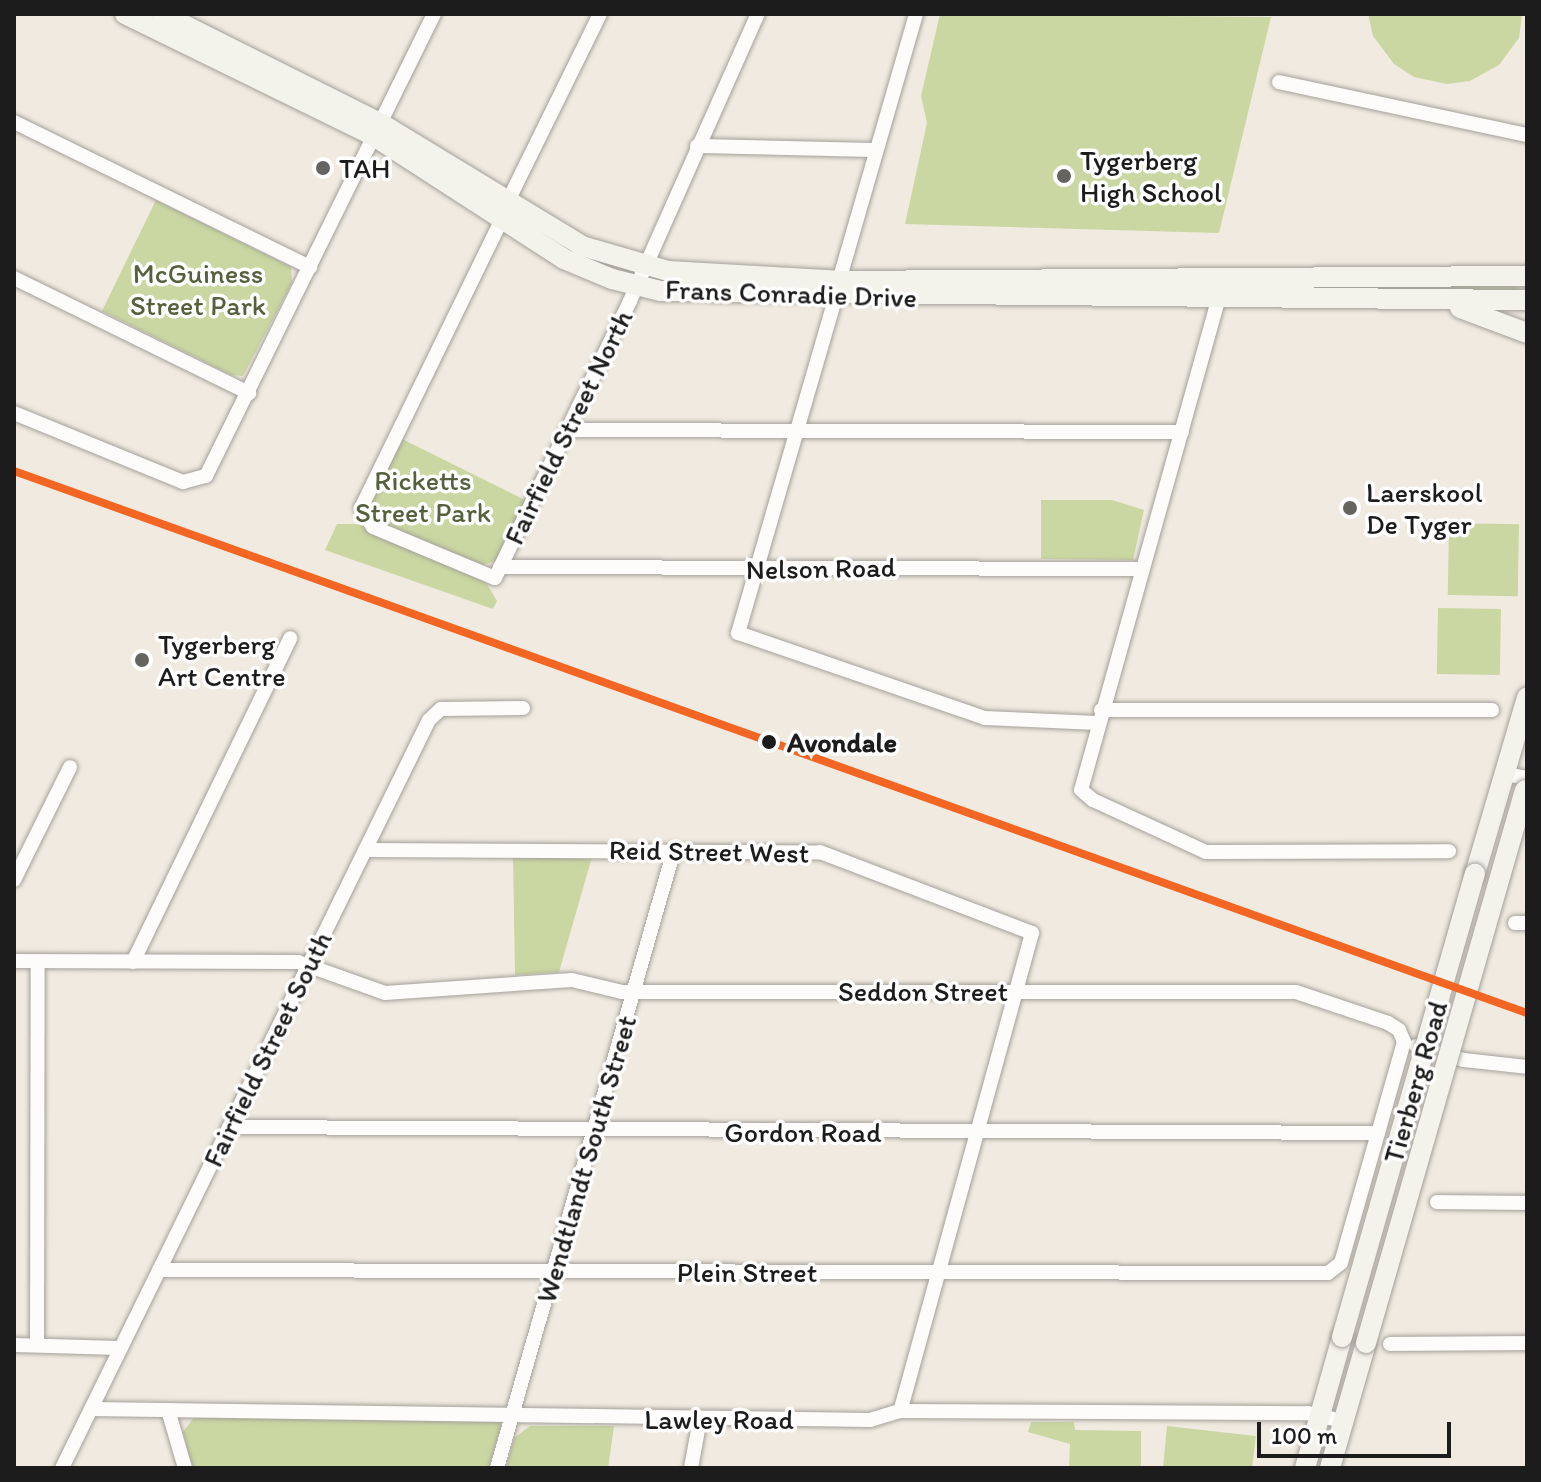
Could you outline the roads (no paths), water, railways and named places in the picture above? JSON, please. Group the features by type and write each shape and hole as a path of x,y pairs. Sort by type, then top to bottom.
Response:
{"main road":[{"name":"Frans Conradie Drive","path":"125,14 377,130 501,221 564,259 640,276 696,275 837,288 1222,288 1527,276"},
{"name":"Frans Conradie Drive","path":"162,14 640,276"},
{"name":"Frans Conradie Drive","path":"1222,288 1434,301 1527,300"},
{"path":"1434,301 1527,333"},
{"name":"Tierberg Road","path":"1305,1468 1527,697"},
{"name":"Tierberg Road","path":"1330,1468 1526,784"}],"street":[{"path":"14,413 183,482 202,480 249,393 434,14"},
{"path":"508,201 600,14"},
{"name":"Fairfield Street North","path":"497,573 640,276 758,14"},
{"path":"916,14 738,633 985,718 1492,710"},
{"path":"1279,82 1527,135"},
{"path":"14,122 310,267"},
{"path":"697,146 876,150"},
{"path":"497,573 373,527 361,508 501,221"},
{"path":"14,278 249,393"},
{"path":"1222,288 1080,783 1084,796 1206,852 1449,851"},
{"path":"567,430 1182,432"},
{"name":"Nelson Road","path":"497,573 1142,569"},
{"path":"133,962 290,638"},
{"name":"Fairfield Street South","path":"62,1468 436,711 523,708"},
{"path":"14,880 70,767"},
{"path":"1503,779 1526,784"},
{"name":"Reid Street West","path":"365,850 820,852 1022,926 1034,939 1020,991"},
{"name":"Wendtlandt South Street","path":"497,1468 674,850"},
{"name":"Seddon Street","path":"14,961 308,965 385,993 572,980 633,992 1296,992 1388,1023 1404,1042 1464,1060 1527,1067"},
{"path":"37,1344 38,962"},
{"path":"900,1411 1020,991"},
{"path":"1378,1133 1404,1042"},
{"name":"Gordon Road","path":"229,1127 592,1132 1378,1133"},
{"name":"Plein Street","path":"159,1270 1334,1271 1341,1263 1378,1133"},
{"path":"1437,1202 1527,1203"},
{"path":"1390,1344 1527,1343"},
{"path":"14,1345 120,1348"},
{"name":"Lawley Road","path":"91,1409 881,1420 900,1411 1320,1416 1343,1421"},
{"path":"168,1410 185,1468"},
{"path":"691,1468 700,1419"}],"place":[{"name":"TAH","path":"323,168"},
{"name":"Tygerberg High School","path":"1064,176"},
{"name":"Laerskool De Tyger","path":"1350,508"},
{"name":"Tygerberg Art Centre","path":"142,660"},
{"name":"Avondale","path":"769,742"}],"park label":[{"name":"McGuiness Street Park","path":"198,289"},
{"name":"Ricketts Street Park","path":"423,496"}]}
